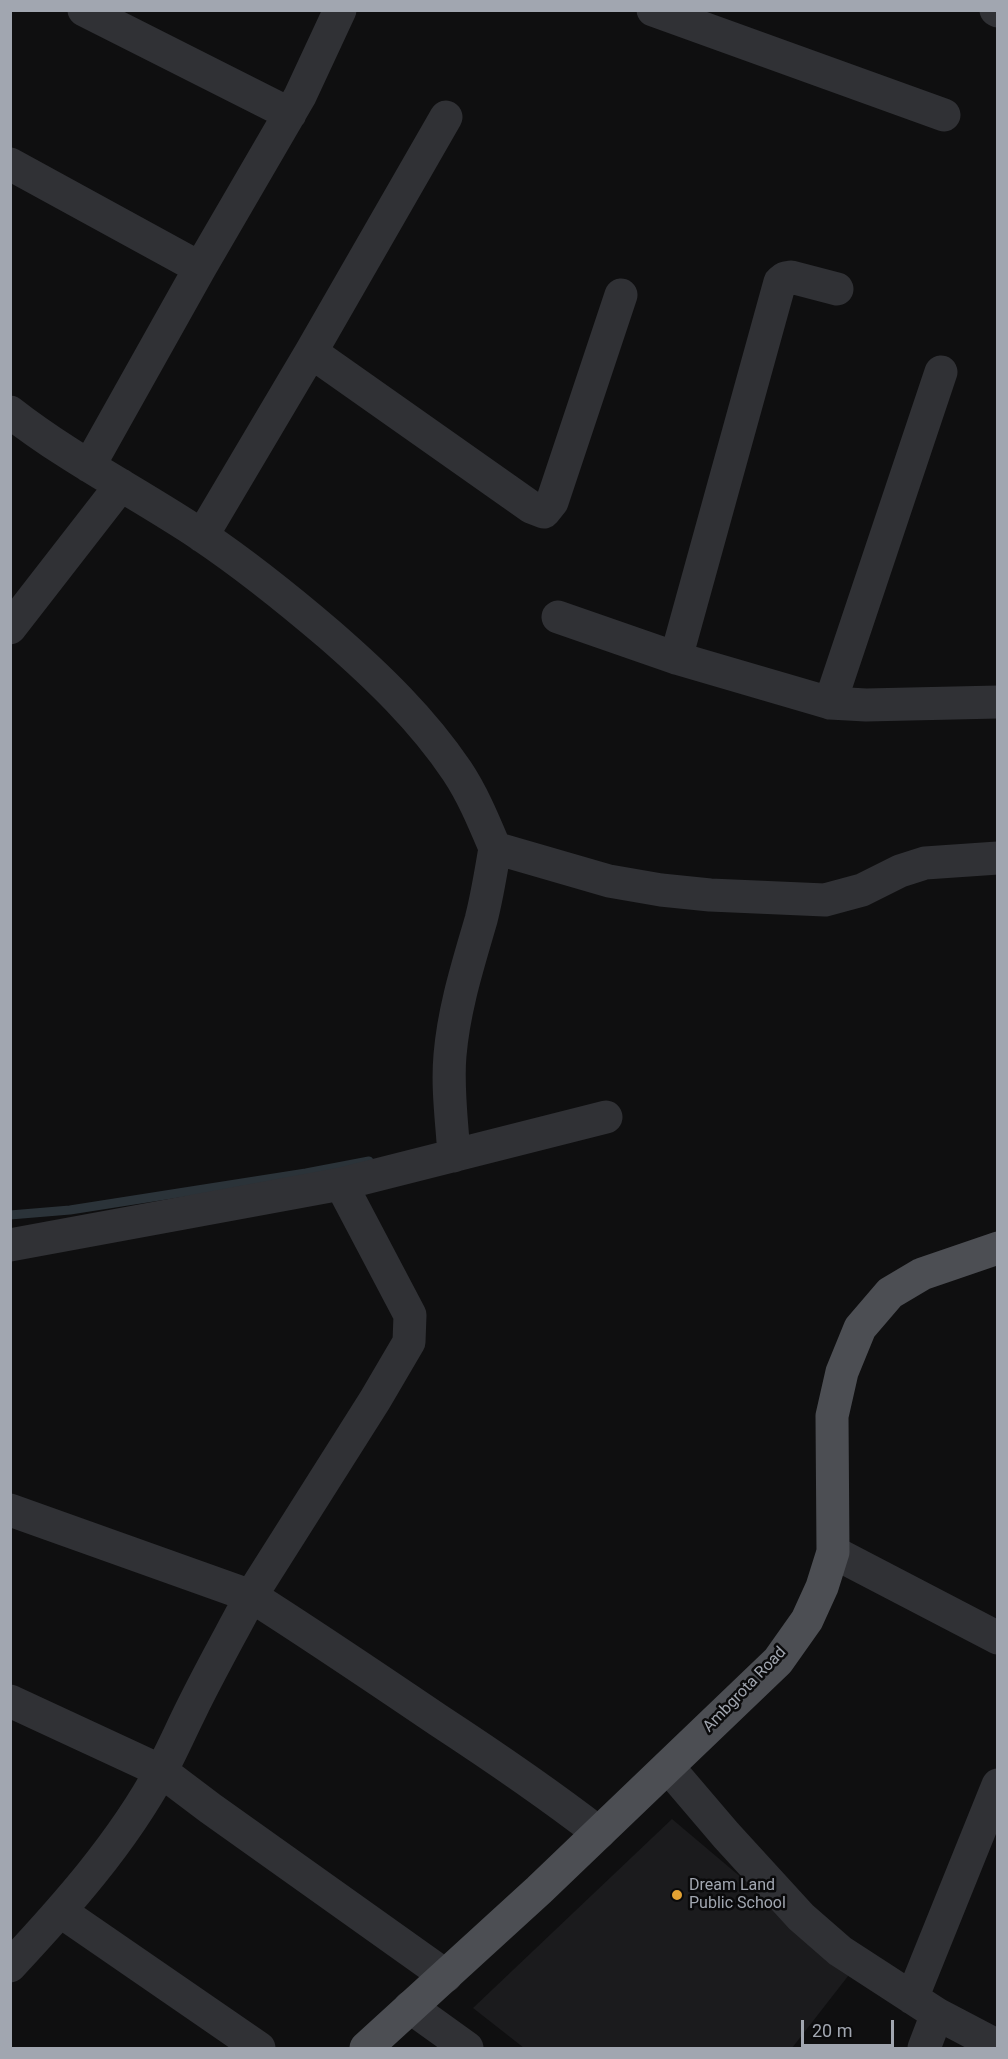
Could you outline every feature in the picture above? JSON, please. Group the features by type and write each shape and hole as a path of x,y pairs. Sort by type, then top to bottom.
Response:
{"main road":[{"name":"Ambgrota Road","path":"366,2049 599,1833 778,1661 807,1620 822,1587 833,1552 832,1416 842,1372 860,1328 890,1293 922,1274 998,1248"}],"street":[{"path":"89,466 290,114 318,62 340,10"},
{"path":"652,10 944,115"},
{"path":"96,13 290,114"},
{"path":"202,536 446,117"},
{"path":"10,164 200,268"},
{"path":"676,658 780,282 791,277 837,289"},
{"path":"311,352 531,507 544,512 552,502 621,295"},
{"path":"830,704 941,372"},
{"path":"10,412 43,437 202,536 276,588 397,697 427,730 457,772 479,810 495,848 481,918 461,986 454,1020 450,1056 454,1156"},
{"path":"10,628 122,485"},
{"path":"558,617 676,658 830,704 998,702"},
{"path":"495,848 609,881 661,890 710,895 825,900 862,890 900,871 925,863 998,858"},
{"path":"10,1245 341,1184 606,1117"},
{"path":"10,1966 60,1911 109,1850 161,1772 251,1596 375,1400 408,1342 410,1315 398,1287 341,1184"},
{"path":"10,1510 251,1596 464,1737 562,1804 599,1833"},
{"path":"833,1552 998,1638"},
{"path":"10,1701 161,1772 446,1976"},
{"path":"669,1767 726,1835 801,1917 840,1951 924,2006 998,2046"},
{"path":"924,2049 924,2006 998,1785"},
{"path":"60,1911 259,2049"},
{"path":"410,2007 467,2049"}],"shaded area":[{"name":"Dream Land Public School","path":"672,1819 852,1971 792,2048 524,2048 473,2008"}],"waterway":[{"path":"10,1215 70,1210 369,1161"}],"place":[{"name":"Dream Land Public School","path":"677,1895"}]}
